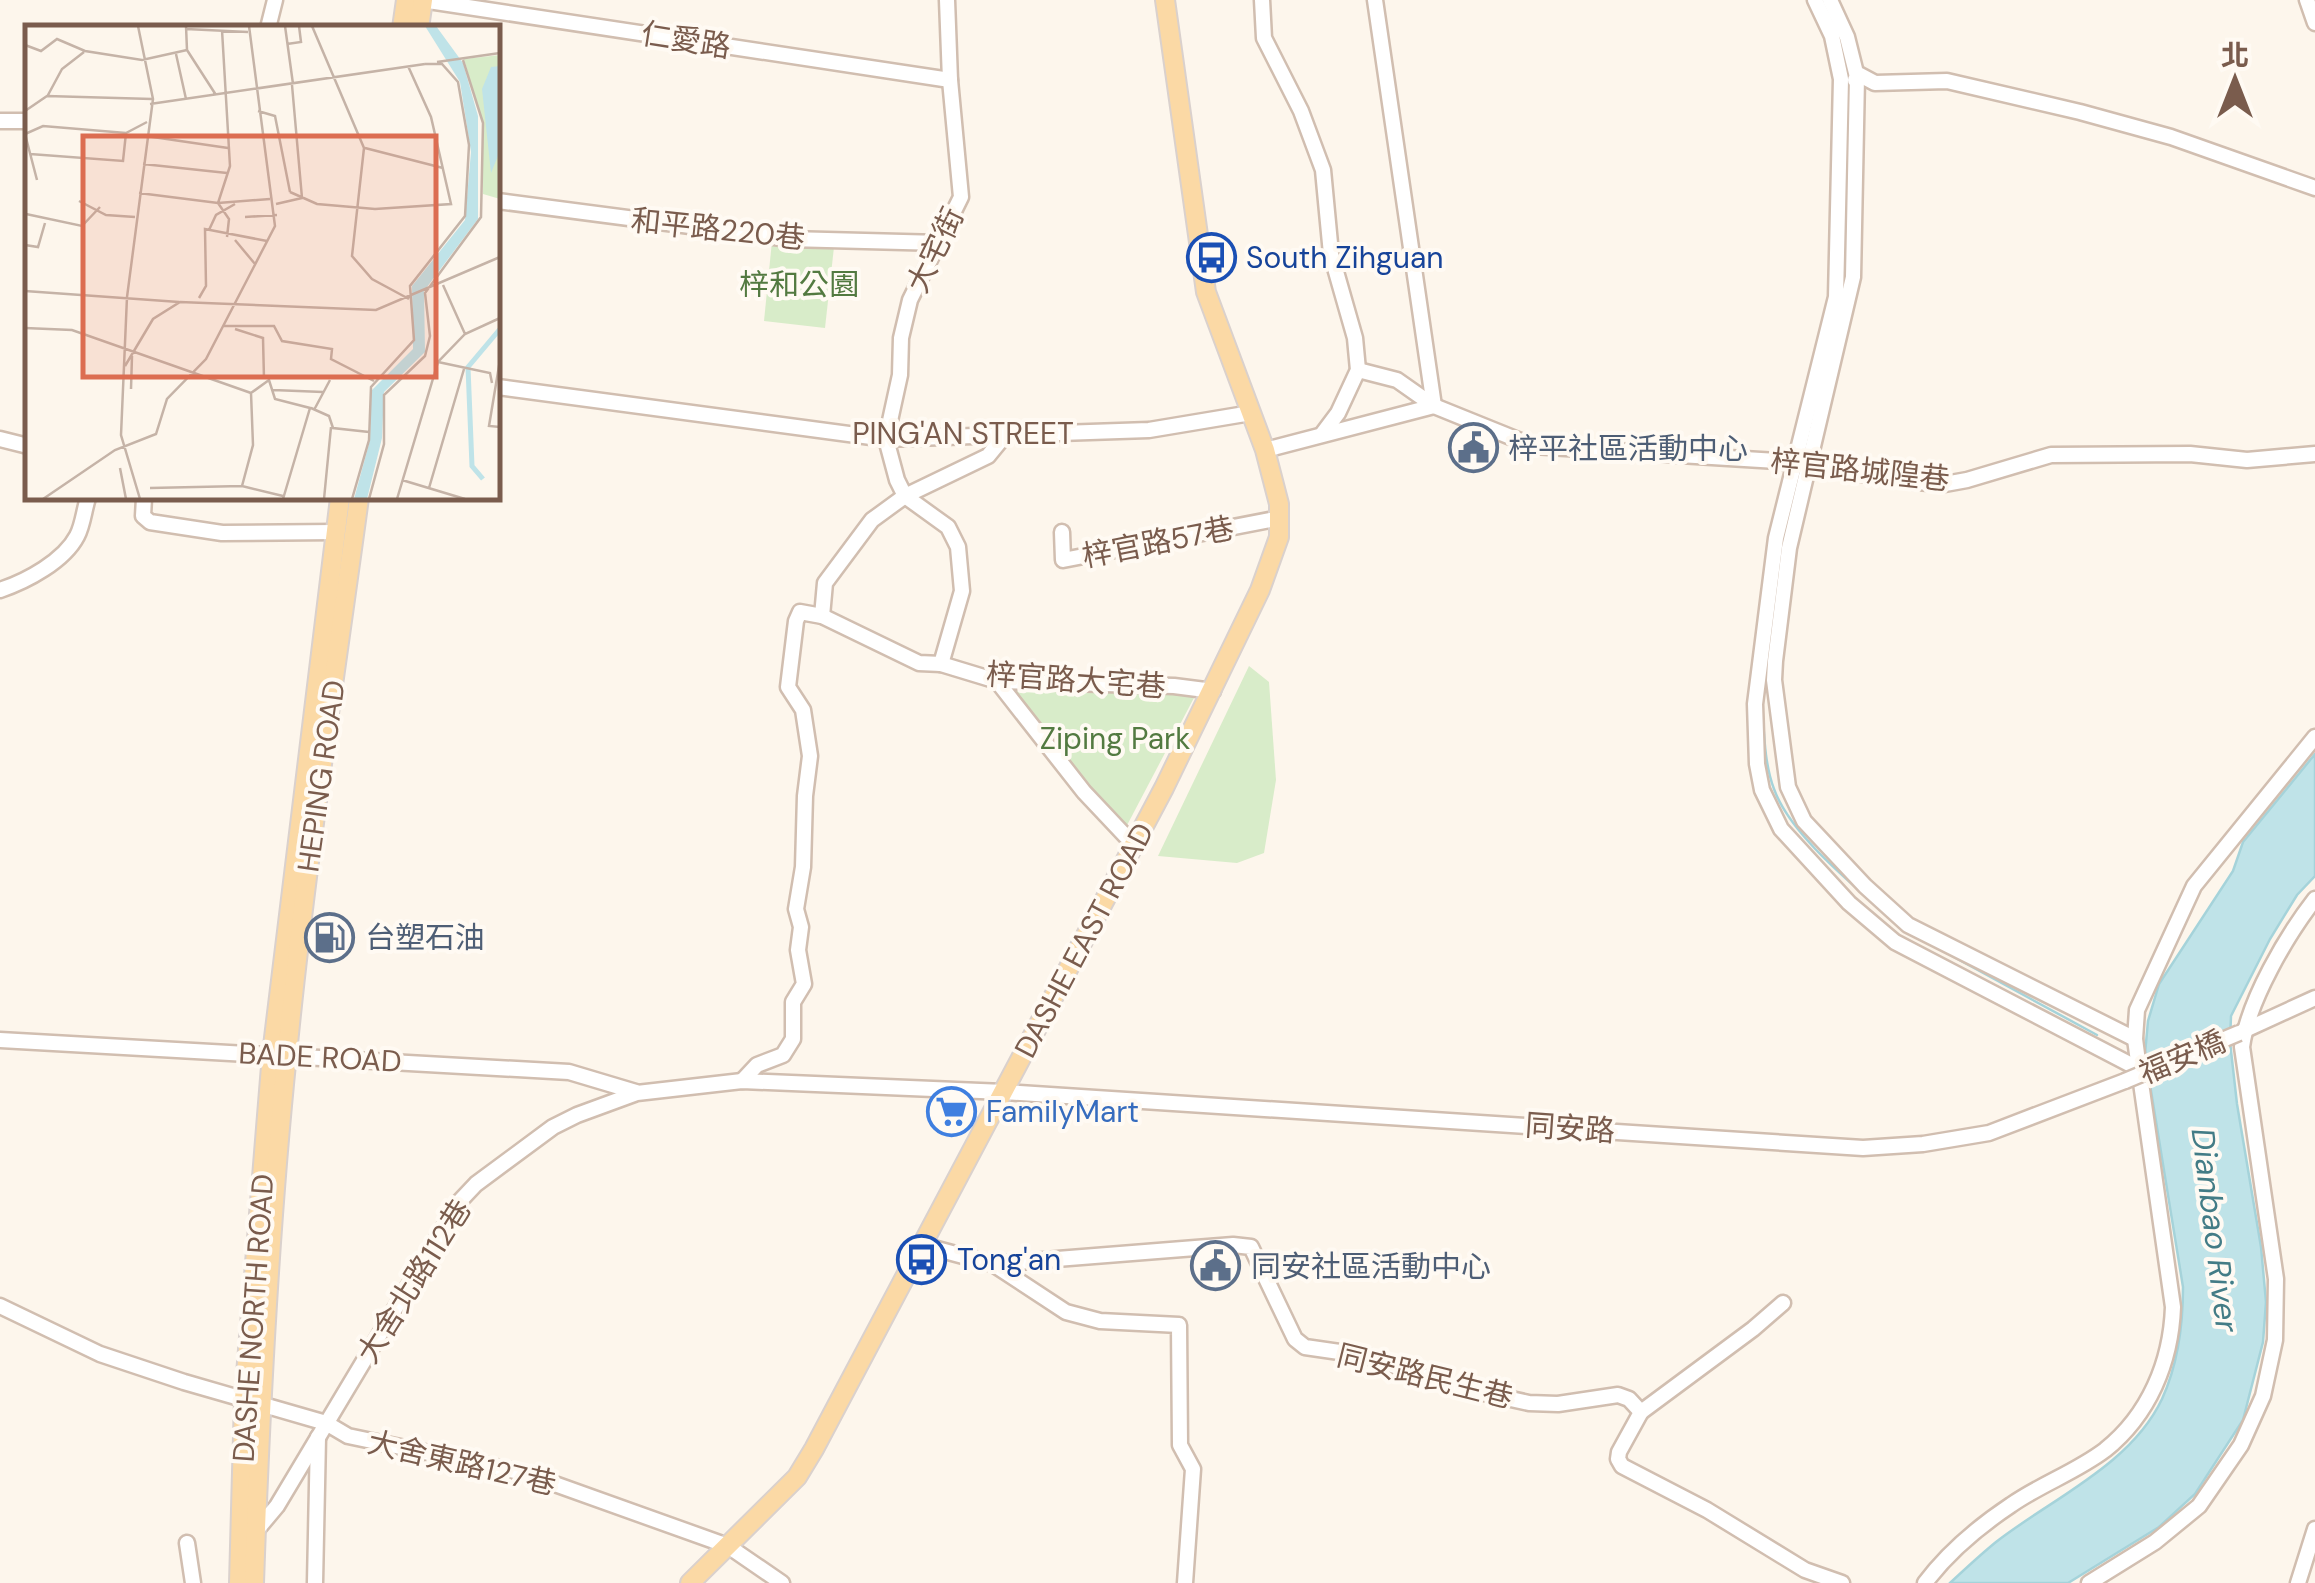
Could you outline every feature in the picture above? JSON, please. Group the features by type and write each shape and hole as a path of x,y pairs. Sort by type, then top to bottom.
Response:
{"main road":[{"path":"402,25 406,0"},
{"path":"419,25 422,0"},
{"path":"1165,0 1206,292 1276,483 1280,518"},
{"name":"HEPING ROAD","path":"279,1054 322,707 340,500"},
{"name":"HEPING ROAD","path":"322,707 359,500"},
{"name":"DASHE EAST ROAD","path":"690,1583 797,1477 806,1463 1212,691 1268,572 1280,518"},
{"name":"DASHE NORTH ROAD","path":"239,1583 248,1530 252,1400 279,1054"},
{"name":"DASHE NORTH ROAD","path":"248,1530 254,1583"}],"street":[{"path":"269,25 274,0"},
{"name":"仁愛路","path":"422,0 950,80"},
{"name":"大宅街","path":"886,439 910,300 962,197 950,80 947,0"},
{"path":"1262,0 1264,38 1301,111 1323,170 1331,254 1355,338 1358,370 1338,413 1323,434"},
{"path":"1265,450 1434,406 1375,0"},
{"path":"1815,0 1849,80"},
{"path":"1830,0 1847,38 1845,276 1836,297 1802,464 1774,680 1788,788 1804,820 1865,886 1908,925 2135,1039"},
{"path":"2307,0 2315,24"},
{"path":"1849,80 1947,81 2170,137 2315,188"},
{"path":"0,121 25,122"},
{"name":"和平路220巷","path":"500,201 789,239 940,243"},
{"name":"梓官路城隍巷","path":"1358,370 1397,380 1434,406 1533,446 1802,464 1945,484 2066,454 2190,454 2247,460 2315,454"},
{"name":"PING'AN STREET","path":"500,387 886,439 1150,430 1251,413"},
{"path":"822,616 825,583 872,520 904,496 988,456 1006,434"},
{"path":"0,438 25,445"},
{"path":"886,439 904,496"},
{"path":"1802,464 1776,538 1755,704 1756,764 1773,816 1849,902 1895,942 2139,1069"},
{"name":"梓官路大宅巷","path":"904,496 948,527 960,557 962,592 941,664"},
{"path":"0,590 67,552 79,533 87,500"},
{"path":"144,500 143,516 150,522 222,533 336,532"},
{"name":"梓官路57巷","path":"1062,532 1063,560 1280,518"},
{"name":"梓官路大宅巷","path":"742,1081 757,1065 784,1054 793,1039 794,1002 804,984 798,950 801,927 796,909 803,867 804,796 810,756 804,710 788,687 800,612 822,616 919,663 941,664 998,680 1212,691"},
{"path":"998,680 1084,792 1134,845"},
{"path":"1925,1583 1945,1557 2000,1512 2104,1451 2127,1429 2160,1374 2172,1340 2173,1308 2135,1039 2142,998 2194,886 2315,736"},
{"path":"2089,1583 2155,1542 2198,1506 2240,1445 2263,1396 2275,1340 2276,1280 2242,1032 2282,946 2315,899"},
{"name":"福安橋","path":"2125,1081 2315,998"},
{"name":"BADE ROAD","path":"0,1040 569,1072 637,1093"},
{"name":"大舍北路112巷","path":"248,1530 277,1506 459,1202 476,1184 554,1128 637,1093 742,1081 1004,1092"},
{"name":"同安路","path":"1004,1092 1864,1148 1923,1144 1989,1132 2125,1081"},
{"path":"922,1245 993,1264 1066,1312 1100,1321 1179,1325 1180,1446 1193,1469 1185,1583"},
{"name":"同安路民生巷","path":"993,1264 1234,1245 1251,1247 1295,1340 1305,1347 1367,1356 1447,1385 1530,1403 1558,1404 1618,1394 1642,1412"},
{"path":"1784,1303 1642,1412 1618,1459 1622,1466 1706,1510 1805,1570 1842,1583"},
{"name":"大舍東路127巷","path":"0,1306 100,1354 252,1400 322,1429 524,1473 728,1546 782,1583"},
{"path":"315,1583 322,1429"},
{"path":"2298,1583 2315,1529"},
{"path":"187,1544 194,1583"}],"green space":[{"name":"梓和公園","path":"772,241 834,247 825,328 764,321"},
{"name":"Ziping Park","path":"1249,666 1269,682 1276,780 1264,853 1237,863 1158,856"},
{"name":"Ziping Park","path":"1008,685 1181,692 1196,694 1124,831"}],"water":[{"name":"Dianbao River","path":"2315,754 2315,876 2297,895 2270,939 2231,1016 2237,1104 2261,1247 2266,1302 2263,1342 2243,1420 2195,1494 2159,1527 2068,1583 1950,1583 1996,1542 2110,1462 2131,1443 2162,1399 2178,1344 2183,1287 2145,1054 2148,1021 2159,984 2233,871 2243,842"}],"waterway":[{"path":"1841,43 1844,59"},
{"path":"1762,703 1768,768 1781,804 1816,850 1871,901"},
{"path":"1908,932 2097,1035"}],"place":[{"name":"South Zihguan","path":"1211,257"},
{"name":"梓平社區活動中心","path":"1473,448"},
{"name":"台塑石油","path":"330,937"},
{"name":"FamilyMart","path":"951,1111"},
{"name":"Tong'an","path":"922,1259"},
{"name":"同安社區活動中心","path":"1216,1266"}]}
